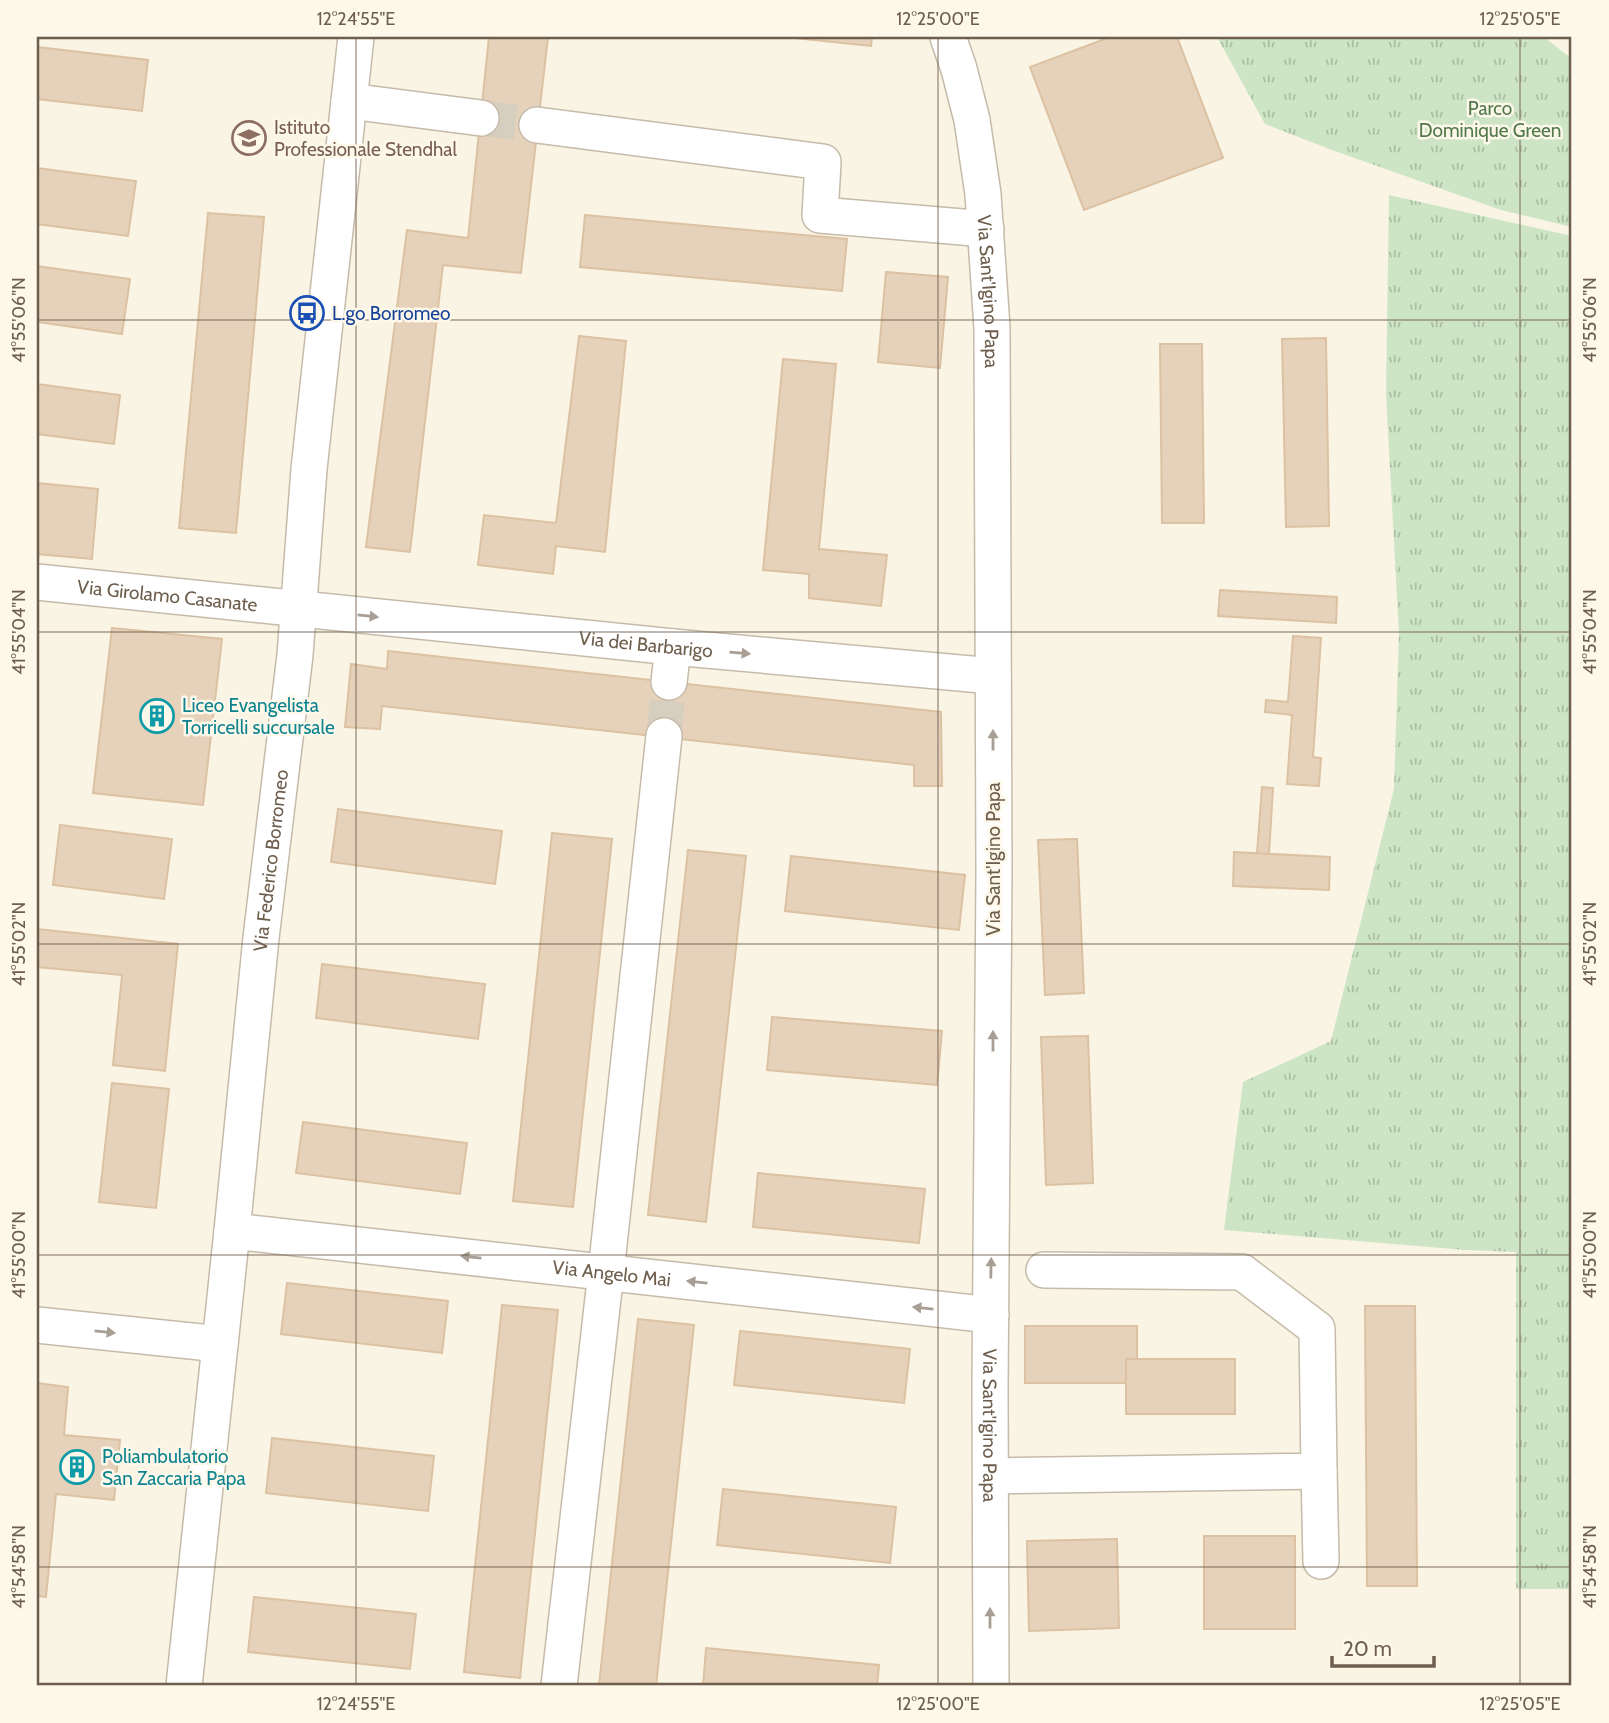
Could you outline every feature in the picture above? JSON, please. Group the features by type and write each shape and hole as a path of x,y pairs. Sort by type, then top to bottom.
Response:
{"street":[{"name":"Via Federico Borromeo","path":"184,1686 261,938 300,609 309,469 356,37"},
{"name":"Via Sant'Igino Papa","path":"948,37 972,120 983,194 992,328 991,1686"},
{"path":"349,101 481,118"},
{"path":"537,125 822,162 820,215 986,229"},
{"name":"Via Girolamo Casanate","path":"37,582 300,609"},
{"name":"Via dei Barbarigo","path":"300,609 993,677"},
{"path":"669,682 673,647"},
{"path":"559,1686 664,736"},
{"name":"Via Angelo Mai","path":"232,1231 991,1315"},
{"path":"1044,1270 1242,1272 1317,1329 1321,1560"},
{"path":"37,1325 220,1344"},
{"path":"991,1476 1319,1471"}],"green space":[{"name":"Parco Dominique Green","path":"1217,37 1544,37 1572,59 1572,227 1501,210 1265,124"},
{"path":"1389,195 1572,236 1572,1589 1516,1589 1516,1252 1224,1230 1243,1082 1331,1041 1394,789 1399,633 1386,395"}],"building":[{"path":"489,37 548,37 521,273 443,265 410,552 366,547 407,230 468,238"},
{"path":"785,37 872,37 871,46"},
{"path":"1110,37 1177,37 1223,158 1084,210 1030,67"},
{"path":"37,47 148,60 142,111 37,99"},
{"path":"37,168 136,181 128,236 37,224"},
{"path":"208,213 264,217 236,533 179,528"},
{"path":"585,215 847,239 842,291 580,267"},
{"path":"37,266 130,279 122,334 37,322"},
{"path":"886,272 948,277 940,368 878,362"},
{"path":"579,336 626,341 605,552 556,546 553,574 478,565 484,515 556,523"},
{"path":"1326,338 1329,526 1286,527 1282,339"},
{"path":"1160,344 1202,344 1204,523 1162,523"},
{"path":"783,359 836,364 819,549 887,555 881,606 809,598 809,574 763,570"},
{"path":"37,384 120,395 114,444 37,434"},
{"path":"37,483 98,489 92,559 37,554"},
{"path":"1220,590 1337,597 1336,623 1218,616"},
{"name":"Liceo Evangelista Torricelli succursale","path":"112,628 222,639 203,805 93,793"},
{"path":"1293,636 1321,638 1313,757 1321,758 1319,786 1287,784 1292,715 1265,712 1266,700 1288,702"},
{"path":"388,651 941,712 942,786 914,786 914,765 382,706 380,729 345,727 351,664 387,669"},
{"path":"1262,787 1273,788 1269,854 1257,853"},
{"path":"338,809 502,831 495,884 331,862"},
{"path":"60,825 172,839 164,899 53,885"},
{"path":"552,833 612,839 573,1207 513,1201"},
{"path":"1077,839 1084,993 1045,995 1038,840"},
{"path":"688,850 746,856 706,1222 648,1215"},
{"path":"1234,852 1330,857 1329,890 1233,886"},
{"path":"791,856 965,875 959,930 785,911"},
{"path":"37,929 178,944 165,1071 113,1065 122,975 37,967"},
{"path":"322,964 485,984 478,1039 316,1018"},
{"path":"772,1017 942,1031 937,1085 767,1070"},
{"path":"1088,1036 1093,1183 1046,1185 1041,1037"},
{"path":"112,1083 169,1089 156,1208 99,1202"},
{"path":"303,1122 467,1143 460,1194 296,1173"},
{"path":"758,1173 925,1189 919,1243 753,1227"},
{"path":"287,1283 448,1301 442,1353 281,1334"},
{"path":"502,1305 558,1310 520,1678 464,1672"},
{"path":"1365,1306 1415,1306 1417,1586 1367,1586"},
{"path":"638,1319 694,1325 656,1686 599,1686"},
{"path":"1025,1326 1137,1326 1137,1359 1126,1359 1126,1383 1025,1383"},
{"path":"740,1331 910,1349 904,1403 734,1385"},
{"path":"1126,1359 1235,1359 1235,1414 1126,1414"},
{"name":"Poliambulatorio San Zaccaria Papa","path":"37,1383 68,1387 64,1435 120,1440 114,1500 56,1494 46,1597 37,1596"},
{"path":"272,1438 434,1456 428,1511 266,1493"},
{"path":"723,1489 896,1507 890,1563 717,1545"},
{"path":"1204,1536 1295,1536 1295,1629 1204,1629"},
{"path":"1117,1539 1119,1628 1029,1631 1027,1541"},
{"path":"254,1597 416,1614 410,1669 248,1652"},
{"path":"706,1648 879,1665 877,1686 703,1686"}],"tunnel":[{"path":"481,118 537,125"},
{"path":"664,736 669,682"}],"place":[{"name":"Istituto Professionale Stendhal","path":"249,138"},
{"name":"L.go Borromeo","path":"307,313"},
{"name":"Liceo Evangelista Torricelli succursale","path":"157,716"},
{"name":"Poliambulatorio San Zaccaria Papa","path":"77,1467"}]}
